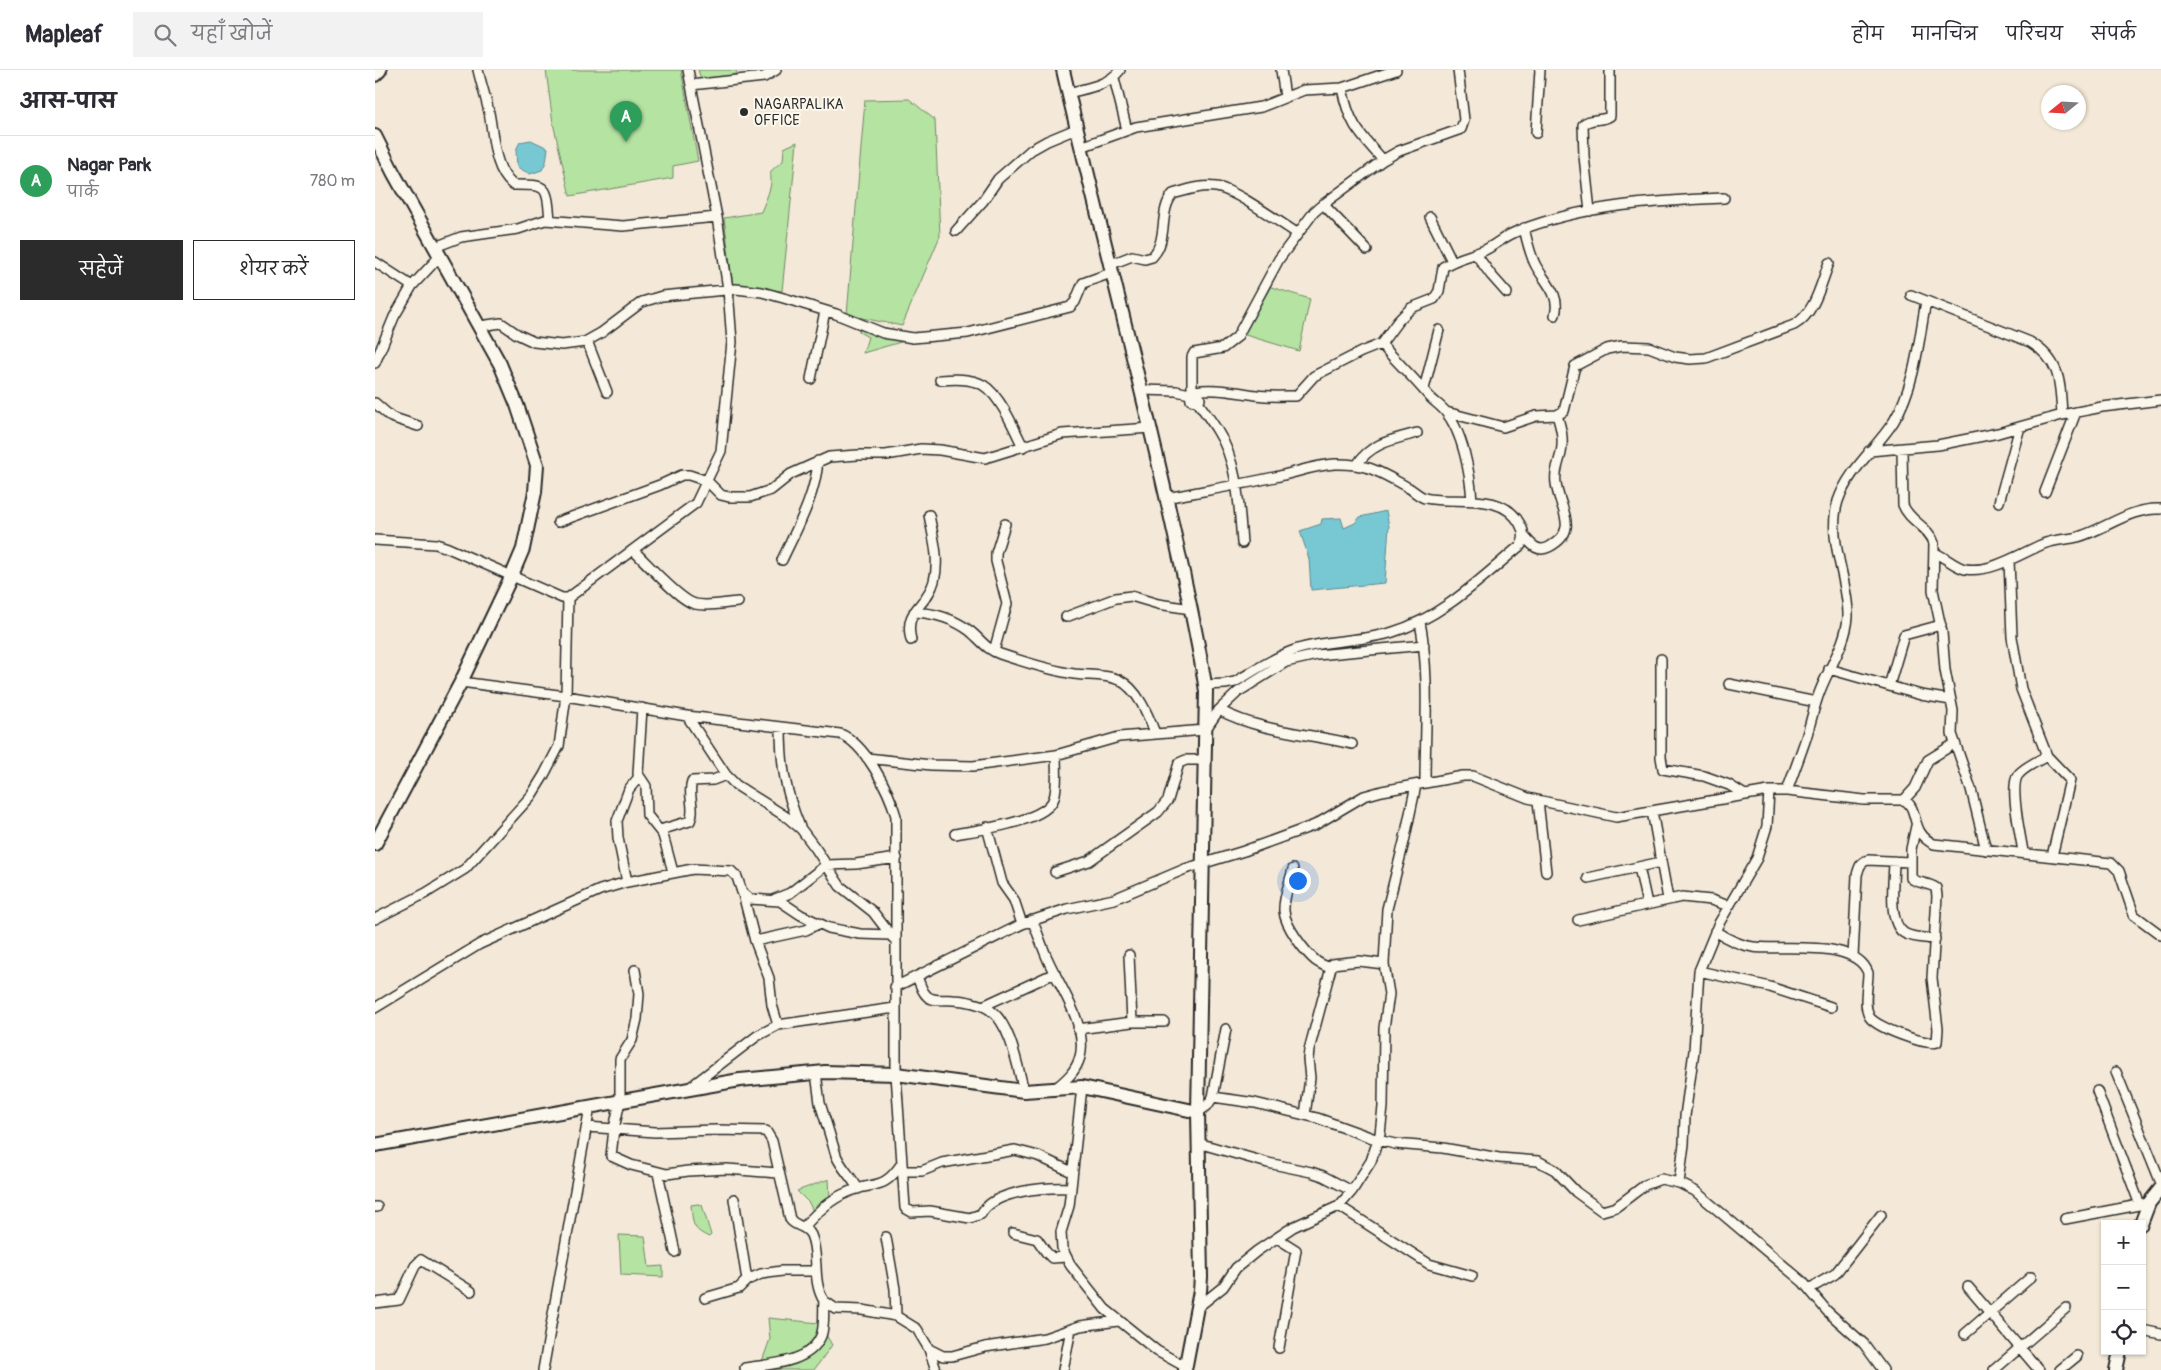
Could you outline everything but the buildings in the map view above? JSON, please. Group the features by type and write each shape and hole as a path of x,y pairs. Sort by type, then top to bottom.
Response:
{"street":[{"path":"375,75 380,70"},
{"path":"478,70 488,108 498,161 506,179 513,184 536,184 541,186 546,194 550,220"},
{"path":"375,540 436,544 562,598 568,598 696,503 721,451 732,342 728,290 717,217 688,70"},
{"path":"691,85 764,77 776,70"},
{"path":"1063,70 1110,269 1151,428 1191,609 1205,685 1204,864 1198,1112 1201,1277 1198,1307 1186,1368 1167,1358 1105,1309 1066,1257 1060,1240 1069,1206 1082,1087"},
{"path":"1281,70 1285,98"},
{"path":"1081,147 1136,126 1261,107 1304,90 1342,88 1396,70"},
{"path":"1242,543 1233,466 1218,431 1194,394 1192,358 1194,353 1223,348 1237,337 1279,259 1314,212 1323,204 1399,150 1461,129 1464,120 1458,70"},
{"path":"1536,133 1540,70"},
{"path":"1590,211 1584,156 1583,125 1588,121 1610,116 1610,70"},
{"path":"1068,93 1103,83 1117,74 1127,130"},
{"path":"1342,88 1346,106 1354,126 1383,160"},
{"path":"955,232 983,201 998,179 1031,150 1076,129"},
{"path":"375,136 500,364 517,405 537,465 535,492 523,549 512,575 461,682 375,844"},
{"path":"480,326 501,324 534,342 562,344 587,341 601,333 642,302 662,296 735,288 762,292 825,311 883,333 913,338 949,336 1070,307 1075,302 1083,283 1132,256 1145,259 1152,257 1160,245 1167,204 1173,194 1200,187 1216,186 1229,190 1298,234"},
{"path":"1141,390 1194,394 1233,390 1256,395 1296,396 1314,376 1381,344 1397,321 1411,308 1438,296 1443,267 1452,261 1475,253 1524,228 1590,211 1625,205 1724,198"},
{"path":"1323,204 1367,250"},
{"path":"375,363 394,317 412,286 437,251 461,237 518,229 533,223 550,220 623,226 717,217"},
{"path":"1430,217 1452,261"},
{"path":"1524,228 1536,267 1553,292 1557,309 1555,315"},
{"path":"1475,253 1507,293"},
{"path":"375,262 412,286"},
{"path":"1446,412 1501,427 1536,416 1557,415 1565,411 1575,366 1607,350 1622,346 1639,345 1675,357 1690,359 1706,358 1803,320 1809,312 1829,263"},
{"path":"1911,295 2030,342 2043,350 2048,355 2057,374 2062,415"},
{"path":"1787,791 1816,702 1842,642 1848,616 1835,517 1839,498 1846,483 1869,451 1887,431 1902,405 1918,350 1927,301"},
{"path":"811,379 825,311"},
{"path":"1424,390 1439,330"},
{"path":"587,341 607,392"},
{"path":"1381,344 1446,412 1454,426 1465,456 1472,500"},
{"path":"940,380 973,381 987,388 1007,414 1023,448"},
{"path":"1869,451 1902,450 1938,445 2020,427 2076,412 2127,403 2161,400"},
{"path":"375,403 391,417 418,426"},
{"path":"2045,492 2072,427 2076,412"},
{"path":"1166,498 1285,475 1311,467 1335,464 1357,465 1376,469 1427,498 1472,500 1509,510 1521,526 1524,536 1537,549 1543,549 1557,542 1566,529 1566,518 1555,483 1555,474 1563,443 1557,415"},
{"path":"1999,502 2020,427"},
{"path":"558,522 660,485 681,475 698,477 707,481 721,495 750,497 771,490 791,474 836,456 886,455 921,449 940,450 985,458 1023,448 1062,434 1151,428"},
{"path":"1357,465 1366,453 1375,447 1417,432"},
{"path":"1902,450 1903,505 1907,512 1933,539 1935,553 1933,590 1941,625 1953,711 1952,734 1971,788 1986,850"},
{"path":"782,560 807,506 815,482 818,462"},
{"path":"1935,553 1961,568 1981,569 2009,560 2043,544 2093,532 2136,512 2151,509 2161,510"},
{"path":"911,640 909,624 914,612 931,589 937,558 929,515"},
{"path":"994,651 1007,604 996,561 996,553 1005,524"},
{"path":"1205,685 1235,682 1296,650 1385,634 1420,623 1457,598 1521,545 1524,536"},
{"path":"633,550 673,589 691,603 698,605 738,602"},
{"path":"2009,560 2010,618 2017,670 2025,702 2047,756 2070,780 2052,856"},
{"path":"1066,617 1116,598 1131,596 1158,604 1191,609"},
{"path":"375,919 426,893 465,869 531,796 559,746 566,696 568,598"},
{"path":"914,612 955,621 969,631 985,647 994,651 1060,671 1119,680 1135,694 1147,714 1155,733"},
{"path":"1198,1307 1223,1287 1242,1262 1293,1227 1339,1206 1352,1191 1371,1161 1378,1140 1383,1108 1384,1028 1389,994 1383,964 1387,909 1421,784 1424,642 1420,623"},
{"path":"1889,686 1903,635 1941,625"},
{"path":"1205,730 1219,710 1238,692 1282,664 1300,657 1424,642"},
{"path":"1661,659 1661,758 1663,769 1704,776 1729,785 1745,795"},
{"path":"1829,670 1951,700"},
{"path":"461,682 566,696 687,716 840,734 848,737 867,758 893,805 896,816 897,858 892,937 895,987 896,1074 904,1203 907,1210 970,1218 981,1214 989,1204 1026,1191 1042,1187 1071,1188"},
{"path":"1729,684 1816,702"},
{"path":"642,708 637,768 639,777 646,786 647,815 660,830 673,872"},
{"path":"1219,710 1245,722 1270,730 1326,737 1352,744"},
{"path":"687,716 726,775 736,784 788,818 801,830 840,886 873,912 892,937"},
{"path":"781,727 783,773 791,804 801,830"},
{"path":"867,758 931,765 973,766 1055,755 1108,739 1155,733 1205,730"},
{"path":"895,987 1022,924 1067,909 1114,899 1185,869 1244,852 1315,825 1371,793 1463,776 1473,776 1508,792 1542,802 1616,817 1769,791 1787,791 1864,800 1904,800 1915,788 1929,760 1954,744"},
{"path":"955,834 987,828 1035,815 1048,807 1054,800 1055,755"},
{"path":"2023,852 2016,805 2015,780 2022,771 2047,756"},
{"path":"1055,872 1089,861 1158,812 1167,800 1179,764 1186,760 1204,760"},
{"path":"660,830 690,821 692,815 690,786 692,780 713,780 726,775"},
{"path":"627,882 618,838 617,822 629,789 639,777"},
{"path":"1679,1183 1684,1144 1685,1116 1694,1051 1699,971 1715,931 1751,869 1761,846 1767,826 1769,791"},
{"path":"1904,800 1911,808 1916,826 1926,840 1934,844 2023,852 2111,863 2119,870 2134,916 2161,935"},
{"path":"1542,802 1546,872"},
{"path":"1652,811 1668,899"},
{"path":"1715,931 1739,944 1768,949 1828,949 1853,957 1866,967 1867,1011 1875,1023 1931,1044 1937,1042 1933,978 1936,888 1911,878 1910,862 1916,826"},
{"path":"987,828 1002,882 1013,900 1022,924"},
{"path":"775,899 790,893 826,865 856,864 897,858"},
{"path":"1853,957 1859,866 1863,861 1868,860 1910,862"},
{"path":"1894,861 1893,909 1899,928 1903,933 1912,936 1935,939"},
{"path":"1588,878 1661,862"},
{"path":"1639,867 1647,904"},
{"path":"375,1008 480,944 601,890 627,882 693,869 731,871 737,877 755,941 769,978 770,993 778,1025"},
{"path":"1293,869 1286,896 1285,917 1308,953 1316,962 1330,968"},
{"path":"742,892 750,900 780,900 818,924 847,932 892,937"},
{"path":"1578,920 1668,899 1695,897 1729,906"},
{"path":"1032,920 1055,973 1067,995 1078,1029 1081,1048 1077,1064 1070,1076 1057,1087"},
{"path":"755,941 806,930 818,924"},
{"path":"1129,956 1132,1022"},
{"path":"1305,1115 1310,1078 1307,1059 1332,964 1359,961 1383,964"},
{"path":"635,970 639,994 637,1019 632,1040 620,1059 620,1101 611,1156 631,1166 667,1174 688,1170 727,1169 778,1173"},
{"path":"1699,971 1770,987 1831,1007"},
{"path":"983,1006 1055,973"},
{"path":"917,976 925,994 929,998 956,1000 983,1006 990,1010 1003,1025 1017,1063 1024,1091"},
{"path":"686,1090 757,1036 778,1025 895,1008"},
{"path":"1078,1029 1132,1022 1164,1022"},
{"path":"375,1144 758,1077 816,1073 896,1074 1024,1091 1057,1087 1082,1087 1198,1112 1207,1106 1213,1097 1226,1029"},
{"path":"2116,1072 2161,1184"},
{"path":"816,1073 822,1111 836,1155 853,1178 858,1189"},
{"path":"2097,1091 2145,1204"},
{"path":"1213,1097 1255,1103 1305,1115 1395,1144 1460,1150 1499,1158 1538,1161 1555,1170 1582,1196 1602,1211 1616,1207 1645,1185 1655,1181 1661,1179 1679,1183 1706,1199 1809,1289 1827,1311 1864,1344 1883,1370"},
{"path":"543,1370 590,1107"},
{"path":"587,1127 655,1132 764,1130 770,1137 790,1219 793,1223 804,1227 811,1236 815,1271 823,1301 820,1338 805,1354 785,1362 745,1368"},
{"path":"1198,1143 1268,1163 1311,1172 1352,1191"},
{"path":"903,1167 921,1170 942,1163 1015,1150 1038,1156 1073,1172"},
{"path":"804,1227 833,1198 858,1189 887,1182 903,1167"},
{"path":"658,1173 675,1252"},
{"path":"2142,1220 2145,1204 2161,1188"},
{"path":"734,1199 747,1280"},
{"path":"2065,1219 2145,1204"},
{"path":"1339,1206 1429,1264 1472,1276"},
{"path":"1809,1289 1835,1274 1881,1215"},
{"path":"1013,1233 1037,1239 1052,1258 1066,1257"},
{"path":"886,1237 895,1289 896,1316"},
{"path":"1277,1238 1296,1250 1279,1348"},
{"path":"375,1303 399,1300 415,1266 421,1260 471,1291"},
{"path":"705,1298 739,1288 747,1280 761,1274 782,1271 815,1271"},
{"path":"1965,1334 2031,1277"},
{"path":"1968,1287 2039,1370"},
{"path":"823,1301 829,1306 844,1310 862,1310 896,1316 917,1330 929,1349 936,1370"},
{"path":"1994,1370 2066,1308"},
{"path":"929,1349 937,1354 952,1356 985,1347 1045,1338 1085,1325 1118,1321"},
{"path":"1063,1370 1071,1329"},
{"path":"2146,1331 2161,1334"},
{"path":"2116,1370 2119,1355"},
{"path":"2060,1370 2077,1356"}],"green space":[{"path":"546,70 681,70 698,161 673,166 673,178 570,196 553,123"},
{"path":"698,70 736,70 739,83 704,88"},
{"path":"909,99 935,120 940,236 902,326 847,315 865,100"},
{"path":"797,142 782,291 733,286 724,218 761,212 770,188 771,171 783,161 784,148"},
{"path":"1268,286 1310,299 1299,351 1242,334"},
{"path":"861,321 918,337 863,353 868,337 859,332"},
{"path":"829,1179 830,1199 813,1211 809,1203 797,1191"},
{"path":"691,1205 702,1205 711,1235 709,1237 699,1231 694,1225"},
{"path":"619,1235 645,1236 649,1267 663,1266 663,1277 621,1275"},
{"path":"768,1318 819,1323 832,1345 814,1370 759,1370 770,1339"}],"water":[{"path":"531,140 548,148 546,162 542,170 530,174 517,167 516,150 520,142"},
{"path":"1386,511 1389,526 1385,583 1311,590 1309,559 1300,531 1321,524 1322,519 1341,518 1344,528 1355,523 1360,517"}],"place":[{"name":"NAGARPALIKA OFFICE","path":"744,112"},
{"name":"Nagar Park","path":"626,142"}]}
